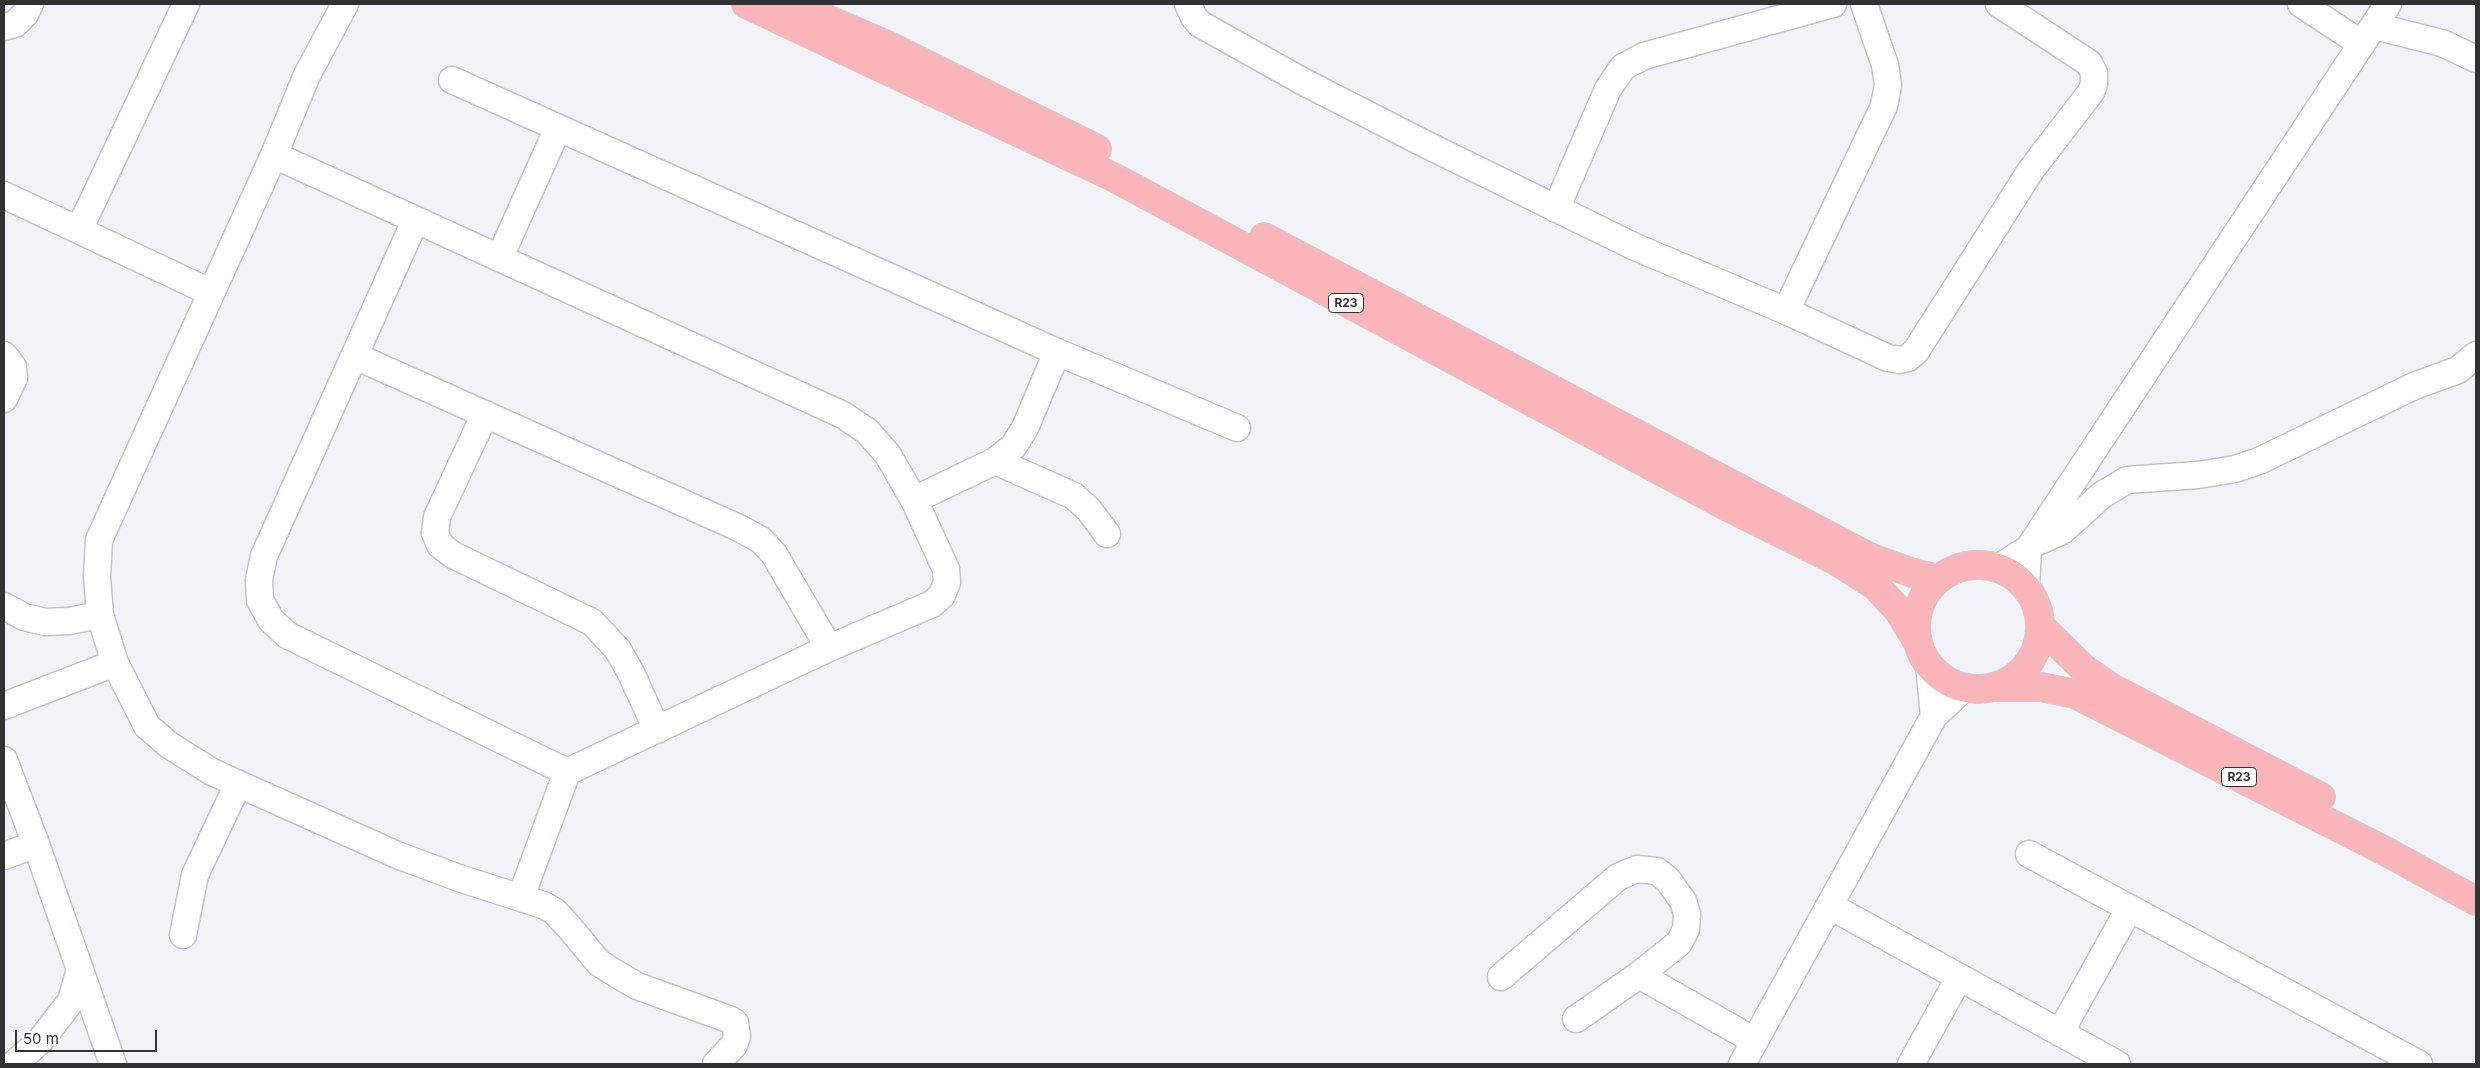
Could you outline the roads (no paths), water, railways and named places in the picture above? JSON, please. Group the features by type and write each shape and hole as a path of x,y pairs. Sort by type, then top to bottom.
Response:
{"main road":[{"name":"R23","path":"746,4 1115,178 1719,502 1836,560 1876,586 1899,611 1929,666 1939,676 1965,687 2041,687 2075,694 2387,852 2476,901"},
{"name":"R23","path":"792,4 887,45 1087,144 1870,558 1916,574 1938,578"},
{"name":"R23","path":"1917,641 1915,627 1919,607 1928,588 1938,578 1961,567 1973,565 1998,568 2014,576 2026,587 2036,606 2040,626 2034,653 2027,664 2017,675 1993,687"},
{"name":"R23","path":"2040,626 2083,668 2112,688 2476,880"}],"street":[{"path":"4,26 15,24 25,14 30,4"},
{"path":"79,230 186,4"},
{"path":"345,4 307,75 274,155 210,292 99,540 96,577 100,615 115,663 147,726 169,745 212,772 397,855 459,878 521,897 554,912 599,963 615,973 637,986 703,1009 735,1024 737,1036 734,1045 716,1064"},
{"path":"1188,4 1194,17 1200,24 1302,81 1633,246 1786,311 1888,358 1908,358 1916,352 2031,170 2091,92 2094,84 2094,73 2089,63 1999,4"},
{"path":"1556,209 1608,89 1623,68 1644,56 1834,4"},
{"path":"1786,311 1884,106 1888,85 1884,65 1864,4"},
{"path":"2301,4 2368,35 2442,44 2476,59"},
{"path":"2026,587 2029,547 2388,4"},
{"path":"452,80 1057,352 1237,428"},
{"path":"500,258 558,128"},
{"path":"274,155 844,415 867,432 888,455 914,500 946,569 947,582 942,595 932,604 829,648 567,772 521,897"},
{"path":"4,195 210,292"},
{"path":"416,221 264,556 259,580 260,600 272,620 287,635 567,772"},
{"path":"914,500 995,462 1013,447 1025,428 1057,352"},
{"path":"4,355 9,359 14,373 14,378 4,399"},
{"path":"1998,568 2029,547 2062,531 2108,491 2127,480 2235,469 2259,462 2414,386 2458,370 2476,355"},
{"path":"354,356 739,528 761,540 774,554 829,648"},
{"path":"485,414 437,517 435,533 440,545 453,555 592,622 618,650 632,673 657,730"},
{"path":"995,462 1074,496 1089,510 1107,534"},
{"path":"4,606 24,617 45,622 69,621 100,615"},
{"path":"4,706 115,663"},
{"path":"1929,666 1934,716"},
{"path":"1742,1064 1934,716 1965,687"},
{"path":"4,760 36,844 113,1064"},
{"path":"183,935 195,875 238,784"},
{"path":"4,856 36,844"},
{"path":"2029,854 2419,1064"},
{"path":"1502,977 1618,877 1638,869 1657,871 1668,880 1688,914 1686,930 1679,943 1639,975 1576,1020"},
{"path":"1830,906 2117,1064"},
{"path":"2060,1033 2129,909"},
{"path":"14,1064 40,1041 71,1001 80,969"},
{"path":"1639,975 1755,1041"},
{"path":"1911,1064 1959,978"}]}
